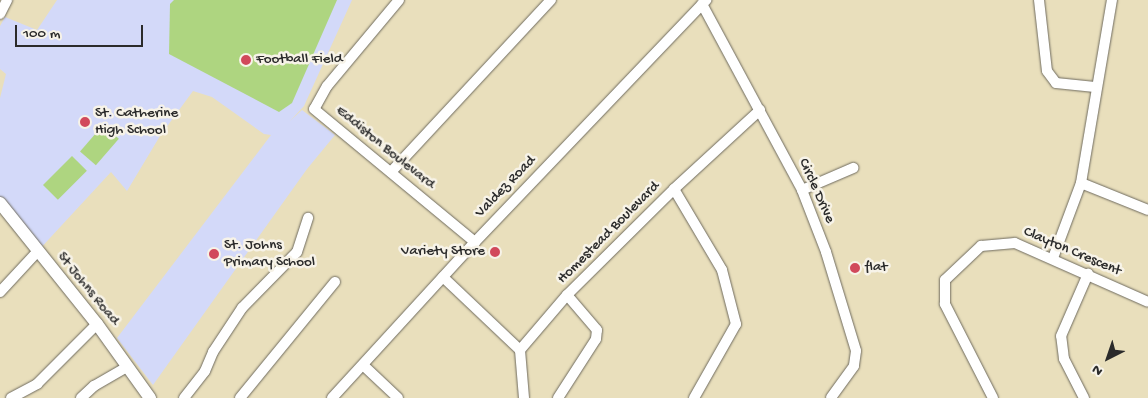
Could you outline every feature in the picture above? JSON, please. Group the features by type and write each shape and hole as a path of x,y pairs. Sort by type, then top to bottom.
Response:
{"main road":[{"name":"St Johns Road","path":"0,202 37,252 97,324 150,398"}],"street":[{"path":"0,14 7,0"},
{"name":"Eddiston Boulevard","path":"399,0 327,86 314,109 475,242"},
{"path":"391,172 551,0"},
{"path":"1039,0 1047,71 1056,83 1095,87"},
{"path":"1053,258 1080,183 1095,87 1112,0"},
{"name":"Circle Drive","path":"704,2 802,190 826,252 856,351 854,366 831,398"},
{"name":"Valdez Road","path":"332,398 475,242 704,2"},
{"name":"Homestead Boulevard","path":"520,350 567,295 674,189 760,110"},
{"path":"802,190 853,168"},
{"path":"1080,183 1148,210"},
{"path":"674,189 722,270 736,324 694,398"},
{"path":"184,398 205,371 213,352 242,308 297,252 308,218"},
{"name":"Clayton Crescent","path":"993,398 945,304 945,280 981,246 998,242 1015,243 1053,258 1148,302"},
{"path":"0,292 37,252"},
{"path":"1084,398 1064,360 1061,336 1088,274"},
{"path":"443,277 520,350 524,398"},
{"path":"240,398 335,282"},
{"path":"558,398 596,339 598,330 567,295"},
{"path":"11,398 37,384 97,324"},
{"path":"363,364 398,398"},
{"path":"81,398 94,386 128,366"}],"shaded area":[{"name":"St. Catherine High School","path":"57,0 352,0 304,106 290,121 302,110 335,135 307,169 153,385 117,338 271,135 264,134 212,97 193,91 160,136 127,191 111,172 37,252 0,203 0,98 6,74 0,69 0,26 5,17 37,30"}],"green space":[{"name":"Football Field","path":"174,0 337,0 292,103 279,112 169,54 170,4"},
{"path":"103,125 119,139 96,165 80,151"},
{"path":"72,156 87,171 58,200 43,185"}],"place":[{"name":"Football Field","path":"246,60"},
{"name":"St. Catherine High School","path":"85,122"},
{"name":"Variety Store","path":"495,252"},
{"name":"St. Johns Primary School","path":"214,254"},
{"name":"flat","path":"855,268"}]}
